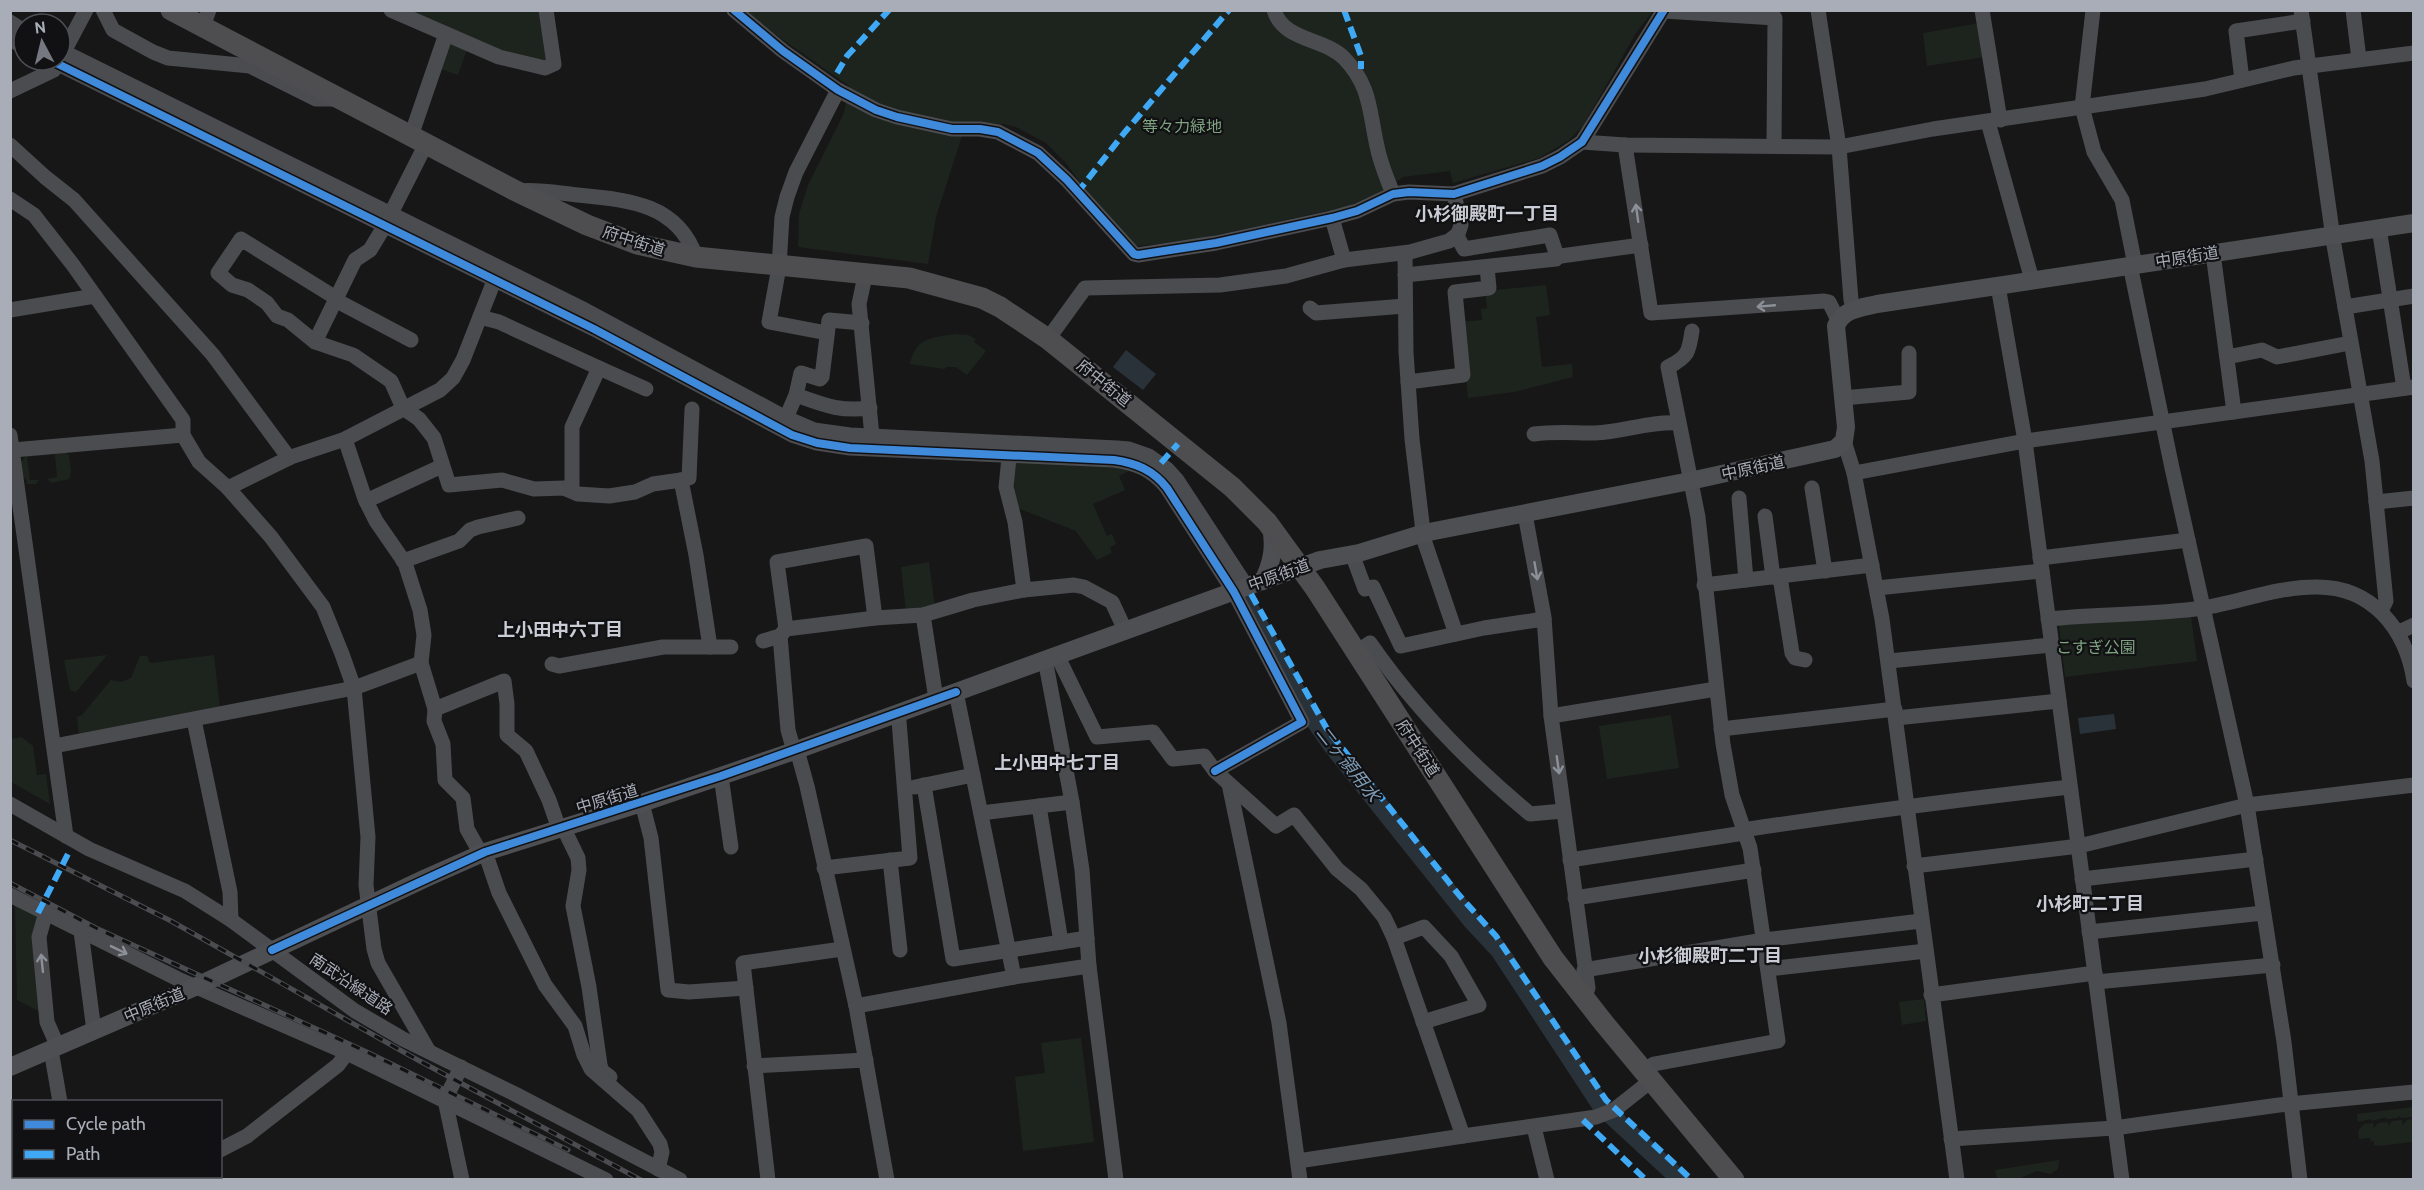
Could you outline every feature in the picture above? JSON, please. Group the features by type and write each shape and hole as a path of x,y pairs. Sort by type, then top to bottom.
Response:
{"highway":[{"name":"府中街道","path":"171,10 206,18 340,99 516,192 587,225 637,244 696,257 864,276 909,278 982,298 1000,307 1048,339 1232,487 1271,527 1301,567 1357,652 1536,933 1584,998 1734,1179"}],"main road":[{"name":"中原街道","path":"1846,315 1877,304 2414,224"},
{"path":"1844,441 1846,427 1836,326 1846,315"},
{"name":"中原街道","path":"10,1067 195,987 483,853 721,776 1320,560 1352,554 1424,533 1818,454 1835,449 1844,441"},
{"path":"1248,586 1272,558 1274,548 1271,527"}],"street":[{"path":"72,34 86,10"},
{"path":"104,10 113,30 168,58 250,66 316,99 340,99"},
{"path":"391,10 499,57 545,68 554,64 546,10"},
{"path":"734,10 783,51 838,90 876,110 952,129 980,129 998,132 1023,144 1052,164 1125,245 1138,255 1216,243 1332,218 1357,211 1393,194 1409,192 1454,194 1542,166 1582,142 1664,11 1775,18 1774,146"},
{"path":"1274,10 1284,27 1294,34 1331,48 1343,57 1356,74 1368,94 1377,147 1393,194"},
{"path":"1625,145 1651,313 1824,301 1829,302 1846,315 1851,300 1839,147 1818,10"},
{"path":"1982,10 1994,121 2032,280"},
{"path":"2093,10 2082,107 2094,152 2122,200 2163,422 2247,805 2273,964 2300,1179"},
{"path":"2353,10 2359,59"},
{"path":"2242,80 2236,31 2302,16 2333,236 2372,461 2386,601 2381,611"},
{"path":"315,342 355,260 370,250 387,220 418,140 446,34"},
{"path":"1582,142 1625,145 1839,147 1904,133 2205,89 2308,66 2414,53"},
{"path":"72,64 387,220 585,310 786,418 823,432 1114,460 1137,465 1153,473 1248,586 1302,722 1215,771"},
{"path":"10,91 50,72"},
{"path":"827,333 769,322 780,267 782,223 787,196 838,90"},
{"path":"10,145 74,200 213,355 289,458"},
{"path":"516,192 546,190 609,197 650,207 681,229 690,240 696,257"},
{"path":"1048,339 1084,288 1220,285 1286,276 1344,260 1405,253 1449,242 1457,236 1461,225 1454,194"},
{"path":"10,199 34,215 95,296 183,420 183,435 199,462 228,488 272,537 323,607 354,688 368,837 366,885 378,963 428,1050"},
{"path":"1332,218 1344,260"},
{"path":"387,220 494,281 594,329 792,435 817,443 850,448 1010,449"},
{"path":"1854,473 2025,441 2409,387 2390,300 2379,228"},
{"path":"1457,236 1464,249 1550,235 1558,256"},
{"path":"411,340 341,303 336,297 241,239 218,273 232,285 248,290 267,303 277,316 288,320 315,342 348,353 387,378 394,386 404,408 429,429 450,485 502,480 534,489 564,488 578,494 609,496 635,492 653,484 689,478 692,409"},
{"path":"1405,275 1556,259 1558,256 1641,245"},
{"path":"1405,253 1408,382 1424,540 1456,634"},
{"path":"2213,253 2234,412"},
{"path":"1408,382 1463,375 1455,292 1489,288 1486,267"},
{"path":"864,276 860,304 872,436"},
{"path":"228,488 289,458 345,439 440,390 453,378 463,360 494,281"},
{"path":"1998,286 2025,441 2122,1179"},
{"path":"10,310 95,296"},
{"path":"2345,307 2414,297"},
{"path":"1310,308 1316,313 1405,306"},
{"path":"480,318 499,322 646,389"},
{"path":"786,418 796,395 801,373 820,379 822,377 829,320 862,323"},
{"path":"1298,1161 1598,1116 1614,1110 1648,1076 1654,1064 1778,1041 1750,848 1732,795 1721,729 1698,517 1668,367 1687,355 1692,331"},
{"path":"2227,357 2262,350 2277,357 2350,343"},
{"path":"1843,398 1909,392 1909,353"},
{"path":"572,491 572,427 599,368"},
{"path":"796,395 834,409 870,408"},
{"path":"1534,434 1566,431 1594,433 1641,427 1657,422 1678,423"},
{"path":"66,836 12,443 183,435"},
{"path":"345,439 366,501 376,521 403,561 420,610 424,635 421,663 435,709 434,721 443,744 445,780 463,798 467,829 483,853 499,893 545,985 575,1026 591,1069 638,1110 660,1144 662,1152 658,1169"},
{"path":"1844,441 1854,473 1889,662 1921,921 1957,1179"},
{"path":"1010,449 1006,487 1015,522 1024,590"},
{"path":"366,501 442,466"},
{"path":"681,480 710,647"},
{"path":"1812,488 1825,571"},
{"path":"1739,498 1746,580"},
{"path":"2376,501 2414,498"},
{"path":"1525,514 1544,619 1551,716 1588,988 1584,998"},
{"path":"1765,516 1792,653 1795,658 1804,660"},
{"path":"403,561 459,541 470,530 477,527 518,518"},
{"path":"1877,588 2041,565 2188,540"},
{"path":"875,618 866,546 777,562 788,730 824,867 856,1006 887,1179"},
{"path":"1352,554 1365,589 1373,587 1401,646 1544,619"},
{"path":"1704,585 1872,565"},
{"path":"763,641 783,632 875,618 923,615 973,600 1024,590 1074,585 1112,602 1125,630"},
{"path":"2048,619 2202,608 2299,588 2338,589 2352,594 2381,611 2399,632 2411,663 2414,681"},
{"path":"923,615 936,699"},
{"path":"2399,632 2414,625"},
{"path":"1357,652 1370,643 1412,698 1462,752 1490,781 1530,814 1563,811"},
{"path":"1889,662 2051,645"},
{"path":"552,664 559,666 663,647 731,647"},
{"path":"1051,657 1097,737 1153,732 1173,759 1204,756 1215,771 1276,826 1294,815 1337,869 1361,890 1383,917 1394,938 1463,1136"},
{"path":"1051,657 1082,870 1089,966 1116,1179"},
{"path":"54,747 354,688 421,663"},
{"path":"435,709 504,681 507,735 526,751 561,828 578,858 579,870 573,906 589,987 600,1065 602,1071 613,1080 618,1092"},
{"path":"1551,716 1716,689"},
{"path":"957,692 1014,977"},
{"path":"1721,729 2059,701"},
{"path":"824,867 910,858 899,721 896,713"},
{"path":"194,720 230,892 231,920"},
{"path":"721,776 731,847"},
{"path":"903,789 973,776"},
{"path":"1229,784 1279,1023 1300,1179"},
{"path":"924,785 953,959 1087,939"},
{"path":"1914,866 2079,846 2247,805 2414,786"},
{"path":"1570,860 1744,833 1749,829 1906,806 2070,787"},
{"path":"981,813 1072,801"},
{"path":"642,802 651,838 668,990 689,992 746,988"},
{"name":"南武沿線道路","path":"10,804 89,849 185,891 231,920 355,1011 403,1040 428,1050 680,1179"},
{"path":"1040,806 1061,942"},
{"path":"2082,879 2256,859"},
{"path":"890,860 900,950"},
{"path":"1575,898 1754,870"},
{"path":"10,895 195,987 209,991 347,1053 606,1179"},
{"path":"46,912 39,938 47,1022 54,1049 60,1100"},
{"path":"2089,932 2263,913"},
{"path":"1584,970 1764,940 1921,921"},
{"path":"1394,938 1424,927 1451,956 1479,1005 1423,1022"},
{"path":"81,931 94,1031"},
{"path":"768,1179 743,963 842,949"},
{"path":"1768,969 1926,951"},
{"path":"1932,994 2095,977 2273,964"},
{"path":"856,1006 1014,977 1089,966"},
{"path":"222,1149 247,1136 338,1065 347,1053"},
{"path":"754,1066 866,1060"},
{"path":"461,1067 445,1100 462,1179"},
{"path":"1951,1139 2115,1128 2290,1104 2414,1092"},
{"path":"1534,1127 1547,1179"}],"green space":[{"path":"403,11 542,11 550,61 502,54"},
{"name":"等々力緑地","path":"742,11 1653,11 1636,33 1583,126 1569,140 1539,158 1453,183 1450,171 1403,177 1381,192 1346,207 1188,241 1137,246 1087,193 1067,164 1046,143 1016,127 1004,124 966,123 936,217 928,264 798,247 799,214 808,185 844,113 849,86"},
{"path":"1980,23 1985,57 1927,66 1923,33"},
{"path":"448,38 468,47 458,75 438,68"},
{"path":"1546,285 1550,315 1536,317 1542,367 1572,364 1573,377 1514,392 1468,398 1460,322 1482,320 1481,309 1487,308 1485,291"},
{"path":"955,334 968,335 976,339 974,342 986,351 967,375 956,367 945,369 910,364 916,348 926,340"},
{"path":"62,449 69,455 71,472 69,479 52,483 49,481 48,479 57,477 55,454 27,457 30,480 39,480 36,484 27,484 26,479 22,476 20,463 29,453"},
{"path":"1012,462 1119,465 1133,469 1119,476 1125,490 1093,504 1107,536 1112,534 1116,544 1110,547 1112,553 1097,560 1076,531 1015,507"},
{"path":"929,562 935,607 906,612 901,567"},
{"name":"こすぎ公園","path":"2191,616 2197,661 2065,677 2059,625"},
{"path":"107,655 76,692 70,690 64,660"},
{"path":"214,655 220,709 79,736 77,717 82,715 111,680 121,682 131,678 140,656 147,656 150,663"},
{"path":"1671,715 1679,768 1607,779 1599,726"},
{"path":"21,737 33,746 37,775 46,774 50,804 11,782 11,739"},
{"path":"15,904 40,916 39,1011 17,1000"},
{"path":"1924,999 1926,1021 1902,1025 1899,1002"},
{"path":"1081,1038 1094,1142 1023,1151 1015,1077 1045,1073 1041,1043"},
{"path":"2413,1107 2412,1117 2400,1118 2400,1116 2386,1119 2386,1117 2358,1122 2357,1114"},
{"path":"2413,1119 2413,1142 2378,1146 2374,1145 2374,1141 2371,1142 2370,1138 2359,1139 2358,1131 2364,1124 2373,1123 2374,1128 2378,1123 2388,1122 2389,1126 2392,1121 2402,1120 2403,1125 2407,1120"},
{"path":"2059,1160 2058,1169 2051,1174 2037,1171 2018,1179 1997,1179 1995,1170"}],"shaded area":[{"path":"1126,350 1156,374 1143,390 1113,367"},
{"path":"2114,714 2116,729 2080,734 2078,718"}],"waterway":[{"name":"二ヶ領用水","path":"1233,578 1305,707 1333,747 1471,920 1499,950 1602,1107 1681,1180"}],"railway":[{"path":"10,840 171,921 416,1059 641,1180"},
{"path":"10,883 96,928 369,1053 568,1150"}],"marked path":[{"path":"837,73 847,56 889,10"},
{"path":"1077,193 1125,132 1229,10"},
{"path":"1344,10 1361,56 1361,69"},
{"path":"1161,463 1178,444"},
{"path":"1251,594 1327,729 1459,895 1496,936 1606,1100 1692,1180"},
{"path":"38,913 70,850"},
{"path":"1583,1120 1646,1180"}],"cycle path":[{"path":"734,10 783,51 838,90 876,110 952,129 980,129 998,132 1038,153 1067,180 1134,254 1138,255 1216,243 1332,218 1357,211 1393,194 1409,192 1454,194 1542,166 1582,142 1664,10"},
{"path":"72,71 594,329 792,435 817,443 850,448 1114,460 1137,465 1150,472 1167,488 1234,592 1302,722 1215,771"},
{"path":"272,950 485,852 721,776 956,692"}],"district":[{"name":"小杉御殿町一丁目","path":"1487,214"},
{"name":"上小田中六丁目","path":"560,630"},
{"name":"上小田中七丁目","path":"1057,763"},
{"name":"小杉町二丁目","path":"2090,904"},
{"name":"小杉御殿町二丁目","path":"1710,956"}]}
